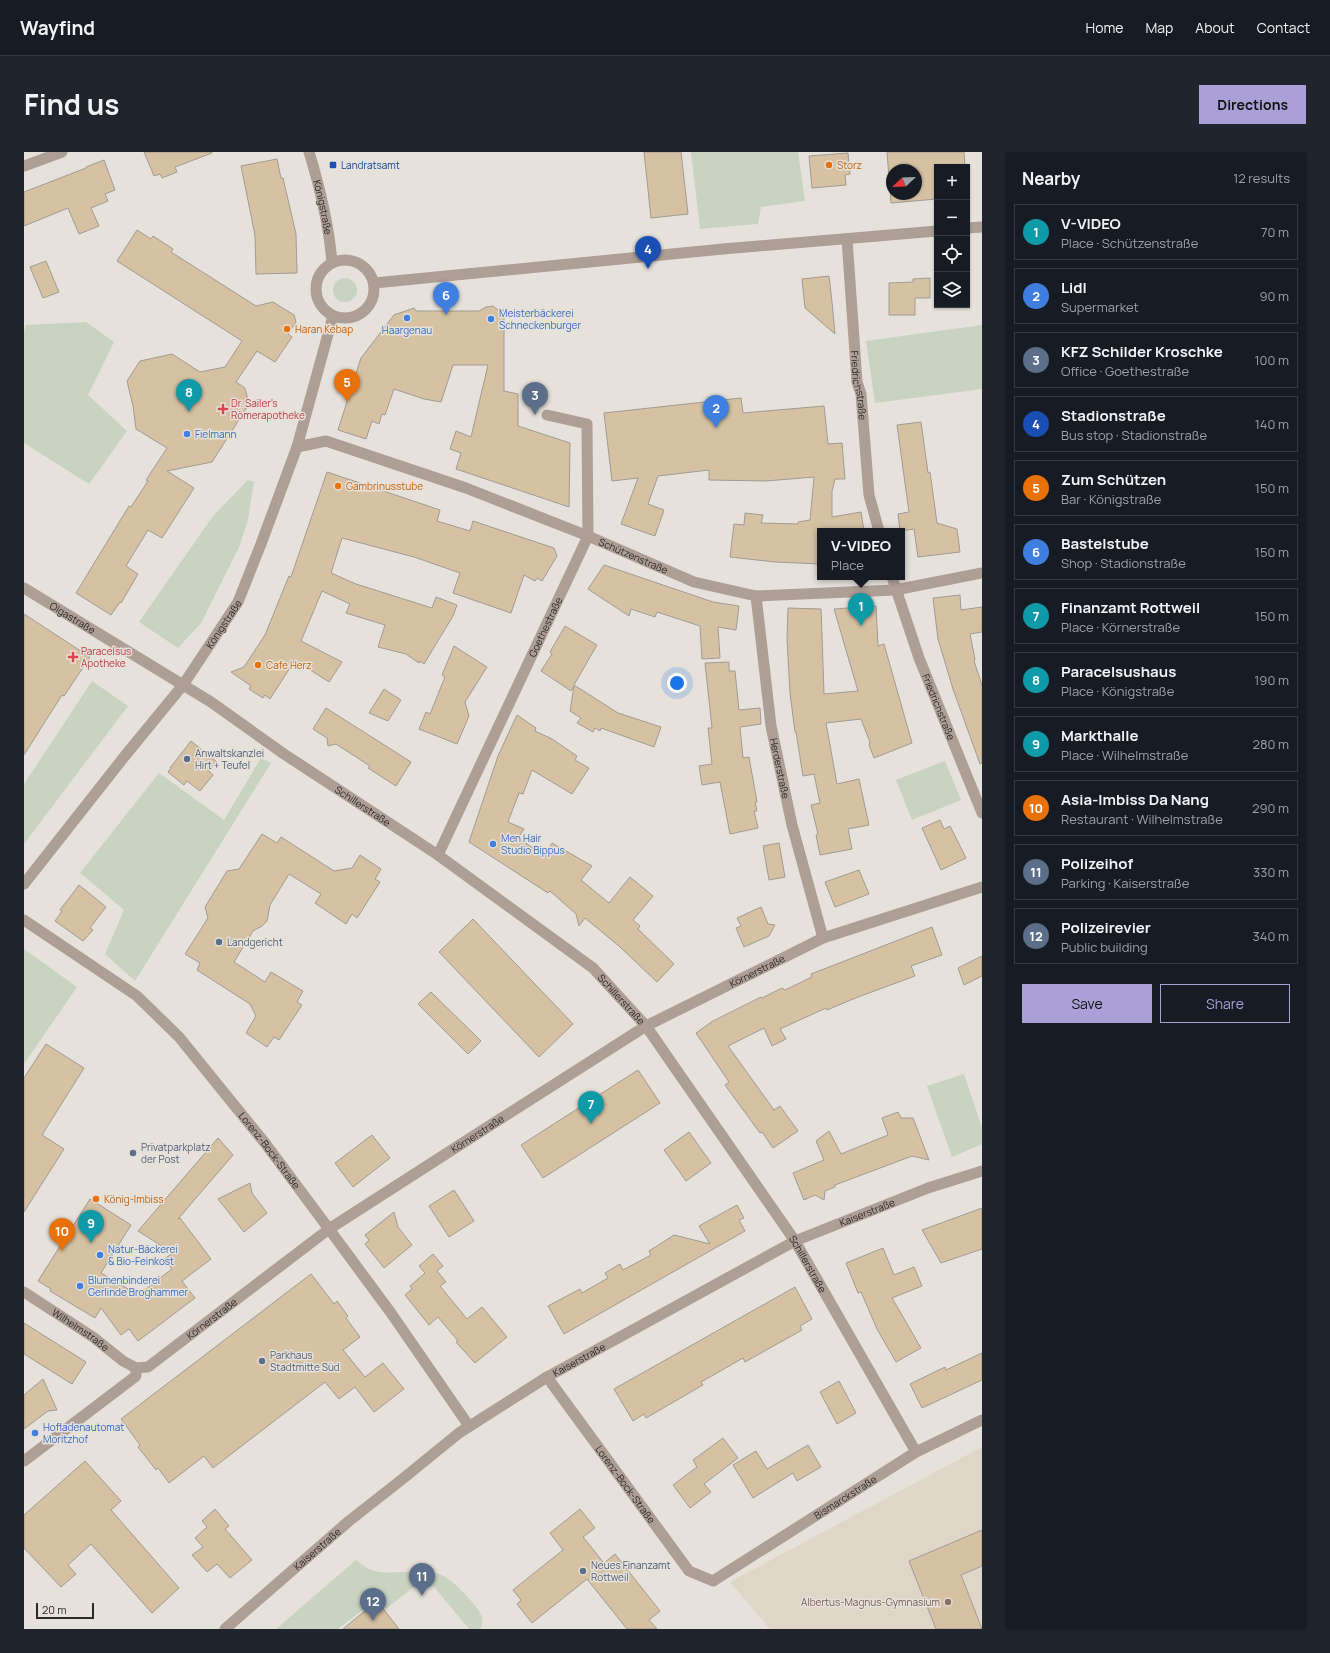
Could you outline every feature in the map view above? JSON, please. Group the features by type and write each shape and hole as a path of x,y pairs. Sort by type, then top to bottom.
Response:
{"street":[{"path":"24,166 62,152"},
{"name":"Königstraße","path":"309,152 318,182 329,234 332,263"},
{"path":"970,228 982,227"},
{"path":"374,283 723,249 934,231"},
{"name":"Friedrichstraße","path":"847,239 857,382 861,394 869,495 878,528"},
{"path":"340,260 349,260 358,263 365,268 374,283 372,301 367,309 360,315 351,318 342,319 325,311 319,304 316,295 318,276 332,263 340,260"},
{"name":"Königstraße","path":"24,884 183,685 238,602 262,544 297,447 333,316"},
{"name":"Goethestraße","path":"438,855 588,536 586,424 547,415"},
{"name":"Schützenstraße","path":"297,447 326,441 466,488 588,536 694,582 756,596 895,590 982,573"},
{"name":"Friedrichstraße","path":"893,580 919,658 982,813"},
{"name":"Olgastraße","path":"24,588 183,685"},
{"name":"Herderstraße","path":"756,596 771,726 792,825 822,938"},
{"name":"Schillerstraße","path":"183,685 211,702 284,754 438,855 593,968 646,1026 795,1241 916,1452"},
{"name":"Körnerstraße","path":"136,1368 148,1367 329,1229 646,1026 822,938 982,887"},
{"name":"Lorenz-Bock-Straße","path":"24,920 137,996 179,1037 265,1143 391,1313 469,1426"},
{"name":"Kaiserstraße","path":"225,1629 349,1521 459,1433 547,1377 795,1241 928,1188 982,1171"},
{"name":"Wilhelmstraße","path":"24,1292 93,1337 123,1361 136,1368"},
{"path":"24,1461 136,1376 136,1368"},
{"name":"Lorenz-Bock-Straße","path":"547,1377 689,1571 713,1581"},
{"name":"Bismarckstraße","path":"713,1581 916,1452 982,1420"}],"shaded area":[{"path":"982,1447 982,1629 770,1629 730,1582"}],"green space":[{"path":"691,152 798,152 805,201 761,207 758,224 700,229"},
{"path":"345,278 350,279 356,285 356,295 350,301 345,302 340,301 334,295 333,290 334,285 340,279"},
{"path":"86,322 114,342 88,395 127,431 89,484 24,443 24,332 26,325"},
{"path":"982,325 982,389 875,403 866,341"},
{"path":"248,480 254,482 248,519 240,545 201,623 178,648 139,622 213,516"},
{"path":"92,681 128,706 24,844 24,784"},
{"path":"261,758 271,763 135,981 105,954 124,910 80,873 159,773 224,820"},
{"path":"945,761 961,800 912,820 896,780"},
{"path":"24,949 77,987 24,1064"},
{"path":"964,1074 982,1128 982,1144 952,1157 927,1086"},
{"path":"356,1560 365,1567 375,1571 429,1572 445,1577 460,1589 477,1608 482,1618 482,1625 480,1629 469,1629 426,1577 386,1609 378,1598 338,1629 276,1629"}],"building":[{"path":"144,152 212,153 175,167 177,172 162,178 160,174 154,176"},
{"path":"644,152 681,152 688,214 651,218"},
{"path":"887,152 964,152 965,164 934,164 934,199 891,203 891,200 922,200 922,164 888,164"},
{"name":"Storz","path":"848,153 850,174 845,175 846,185 812,188 809,156"},
{"path":"277,159 296,234 297,273 256,274 255,235 241,166"},
{"path":"104,160 115,190 105,194 108,201 91,208 99,226 79,234 68,208 24,226 24,192"},
{"path":"137,230 151,239 153,236 173,249 171,252 256,306 273,302 294,315 296,322 288,334 292,337 275,362 257,351 236,382 245,388 249,404 212,462 167,471 194,488 162,538 148,530 126,566 138,574 121,603 120,602 111,615 76,593 129,506 131,507 148,481 146,480 167,448 136,429 133,406 127,381 140,361 172,354 200,372 225,367 242,341 117,261"},
{"path":"46,261 59,292 43,298 30,267"},
{"path":"829,276 835,334 805,308 802,279"},
{"path":"930,278 930,298 915,298 915,315 889,315 889,283 913,282 913,279"},
{"path":"493,306 498,310 504,310 504,391 518,394 518,426 570,443 569,507 456,469 461,453 450,449 456,431 471,437 488,365 453,365 441,402 424,399 394,389 385,415 382,414 379,424 372,421 366,439 338,430 361,358 394,315 414,308 416,311 479,311 486,307"},
{"path":"741,398 743,413 824,406 828,444 842,443 845,479 835,479 832,491 832,517 861,512 864,528 817,528 817,564 775,562 730,557 734,524 744,525 745,513 763,515 761,523 798,524 798,522 810,520 814,477 766,481 709,480 709,470 658,476 648,504 664,510 655,536 621,524 638,478 612,481 604,413"},
{"path":"921,422 937,523 957,529 960,552 918,557 914,529 905,530 905,528 900,528 898,514 909,512 897,425"},
{"path":"327,472 440,510 437,521 470,531 473,521 554,548 557,556 542,581 537,578 535,581 524,575 511,613 453,593 460,573 414,557 342,538 331,573 356,584 432,608 436,597 457,605 453,616 424,664 420,661 419,663 406,654 378,647 385,625 346,613 350,604 322,591 301,641 342,662 329,682 295,660 270,699 265,695 263,698 249,689 251,686 231,672 244,667 265,635 289,576 291,577"},
{"path":"604,565 713,602 739,606 736,630 718,627 720,658 702,659 700,626 657,612 655,617 631,609 629,616 588,589"},
{"path":"960,595 961,610 982,607 982,632 970,634 975,659 974,661 982,685 982,763 980,764 953,689 938,639 933,598"},
{"path":"876,606 878,646 884,644 912,743 874,758 869,745 870,742 861,719 826,723 837,784 859,779 869,825 848,829 852,849 820,855 816,835 818,834 811,805 820,803 814,774 803,776 795,732 790,693 787,639 788,608 821,609 824,694 858,691 834,609"},
{"path":"24,614 90,657 64,696 62,695 24,755"},
{"path":"565,626 597,645 574,685 618,713 661,727 654,747 601,728 600,731 595,728 593,732 577,723 581,718 570,711 574,686 571,691 541,671 552,654 550,652"},
{"path":"454,646 487,667 465,702 469,716 457,744 419,729 426,712 430,714 445,677 442,675"},
{"path":"729,662 729,671 735,671 739,710 760,708 761,724 740,727 743,758 749,757 757,802 755,802 757,811 754,811 758,828 730,834 720,782 702,785 699,766 712,764 708,728 712,728 705,663"},
{"path":"384,689 401,700 388,721 369,713"},
{"path":"326,708 411,762 396,786 368,768 370,766 336,744 328,746 327,738 313,729"},
{"path":"517,715 536,728 535,731 552,739 577,756 575,760 589,768 572,794 532,770 523,794 519,793 508,822 524,829 518,838 545,856 552,843 592,866 581,880 609,903 630,877 653,896 633,920 640,926 638,929 674,964 657,982 619,946 585,918 579,926 576,914 550,891 548,893 469,842 498,756"},
{"path":"191,741 217,762 209,771 213,775 200,791 187,781 184,785 168,772"},
{"path":"940,820 944,829 950,826 966,858 941,870 922,828"},
{"name":"Landgericht","path":"262,834 277,843 281,837 334,871 352,868 360,855 381,869 375,879 380,882 357,918 352,914 346,924 315,903 321,894 289,874 270,905 267,921 253,931 234,962 265,982 271,972 303,991 297,1002 302,1005 279,1040 274,1037 267,1047 246,1033 256,1016 250,1004 197,970 200,963 185,954 208,918 205,907 227,871 239,869"},
{"path":"779,843 785,877 769,880 763,846"},
{"path":"859,870 869,894 835,907 825,882"},
{"path":"79,885 106,907 90,928 93,930 83,941 55,921 62,911 60,910"},
{"path":"761,907 768,924 775,925 769,936 744,947 736,928 741,926 737,918"},
{"path":"473,919 573,1024 539,1057 439,952"},
{"path":"932,927 942,955 911,966 915,976 827,1010 826,1008 780,1029 786,1039 772,1046 764,1028 728,1046 774,1110 780,1106 798,1131 773,1148 762,1132 760,1133 725,1085 729,1082 696,1033 713,1021 761,997 762,998 782,988 785,990 812,977 811,974"},
{"path":"982,956 982,976 964,985 958,968"},
{"path":"431,992 481,1041 468,1054 418,1004"},
{"path":"46,1044 84,1068 42,1135 64,1149 24,1212 24,1078"},
{"path":"638,1070 660,1103 543,1178 521,1145"},
{"path":"898,1112 901,1118 913,1118 929,1160 912,1156 835,1185 835,1187 825,1191 824,1200 815,1195 804,1200 793,1173 824,1160 816,1141 829,1131 841,1154 888,1135 882,1118"},
{"path":"689,1132 711,1163 686,1181 664,1150"},
{"path":"372,1135 390,1158 353,1187 335,1163"},
{"path":"218,1138 233,1155 178,1219 180,1218 211,1259 182,1281 195,1298 138,1341 129,1329 121,1335 101,1308 95,1318 50,1291 51,1289 38,1281 90,1199 131,1225 101,1273 138,1295 172,1269 164,1259 173,1253 138,1231"},
{"path":"250,1183 252,1193 267,1213 244,1232 218,1199"},
{"path":"454,1190 474,1221 449,1237 429,1206"},
{"path":"737,1205 744,1218 739,1220 745,1231 564,1334 548,1306 580,1289 582,1293 608,1278 605,1273 620,1264 623,1270 651,1255 649,1251 674,1235 710,1244 699,1226"},
{"path":"982,1208 982,1249 941,1263 922,1230"},
{"path":"394,1212 398,1227 412,1245 384,1268 365,1244 369,1240 365,1235"},
{"path":"883,1248 894,1275 914,1267 922,1286 892,1298 921,1348 896,1362 877,1329 861,1292 858,1293 846,1263"},
{"path":"433,1254 443,1266 437,1271 446,1282 440,1286 467,1319 482,1307 507,1337 475,1363 456,1342 458,1341 438,1317 429,1325 405,1295 412,1289 410,1286 425,1273 419,1266"},
{"name":"Parkhaus Stadtmitte Süd","path":"311,1274 334,1304 337,1301 348,1316 346,1318 360,1337 343,1350 365,1377 383,1363 404,1389 374,1412 355,1387 339,1399 325,1382 213,1468 204,1456 169,1483 158,1468 156,1470 138,1447 140,1445 121,1419"},
{"path":"795,1287 812,1319 800,1326 802,1330 745,1362 743,1358 701,1382 703,1385 646,1418 644,1414 633,1421 614,1389"},
{"path":"24,1323 86,1362 72,1384 24,1354"},
{"path":"982,1353 982,1380 922,1408 910,1384 945,1367 946,1370"},
{"path":"43,1379 57,1410 48,1411 24,1429 24,1395"},
{"path":"839,1381 856,1413 837,1424 820,1392"},
{"path":"723,1438 738,1458 704,1484 711,1492 690,1508 673,1485 697,1467 693,1460"},
{"path":"808,1445 821,1467 797,1481 793,1473 753,1498 733,1465 756,1451 767,1469"},
{"path":"85,1461 121,1501 111,1510 179,1588 152,1613 91,1544 68,1565 76,1574 61,1587 24,1548 24,1515"},
{"path":"215,1509 229,1526 225,1529 252,1560 230,1578 217,1564 207,1572 192,1555 203,1547 195,1538 207,1527 202,1521"},
{"name":"Neues Finanzamt Rottweil","path":"580,1509 595,1528 583,1537 604,1563 615,1554 660,1611 649,1620 657,1629 627,1629 587,1579 532,1623 517,1604 521,1600 513,1590 563,1550 550,1533"},
{"name":"Albertus-Magnus-Gymnasium","path":"982,1530 982,1566 961,1575 982,1629 936,1629 909,1561"},
{"path":"377,1601 399,1629 343,1629"}],"place":[{"name":"Landratsamt","path":"333,165"},
{"name":"Storz","path":"829,165"},
{"name":"Stadionstraße","path":"648,269"},
{"name":"Bastelstube","path":"446,315"},
{"name":"Haargenau","path":"407,318"},
{"name":"Meisterbäckerei Schneckenburger","path":"491,319"},
{"name":"Haran Kebap","path":"287,329"},
{"name":"Zum Schützen","path":"347,402"},
{"name":"Dr. Sailer's Römerapotheke","path":"223,409"},
{"name":"Paracelsushaus","path":"189,412"},
{"name":"KFZ Schilder Kroschke","path":"535,415"},
{"name":"Lidl","path":"716,428"},
{"name":"Fielmann","path":"187,434"},
{"name":"Gambrinusstube","path":"338,486"},
{"name":"V-VIDEO","path":"861,626"},
{"name":"Paracelsus Apotheke","path":"73,657"},
{"name":"Cafe Herz","path":"258,665"},
{"name":"Anwaltskanzlei Hirt + Teufel","path":"187,759"},
{"name":"Men Hair Studio Bippus","path":"493,844"},
{"name":"Landgericht","path":"219,942"},
{"name":"Finanzamt Rottweil","path":"591,1124"},
{"name":"Privatparkplatz der Post","path":"133,1153"},
{"name":"König-Imbiss","path":"96,1199"},
{"name":"Markthalle","path":"91,1243"},
{"name":"Asia-Imbiss Da Nang","path":"62,1251"},
{"name":"Natur-Bäckerei & Bio-Feinkost","path":"100,1255"},
{"name":"Blumenbinderei Gerlinde Broghammer","path":"80,1286"},
{"name":"Parkhaus Stadtmitte Süd","path":"262,1361"},
{"name":"Hofladenautomat Moritzhof","path":"35,1433"},
{"name":"Neues Finanzamt Rottweil","path":"583,1571"},
{"name":"Polizeihof","path":"422,1596"},
{"name":"Albertus-Magnus-Gymnasium","path":"948,1602"},
{"name":"Polizeirevier","path":"373,1621"}]}
